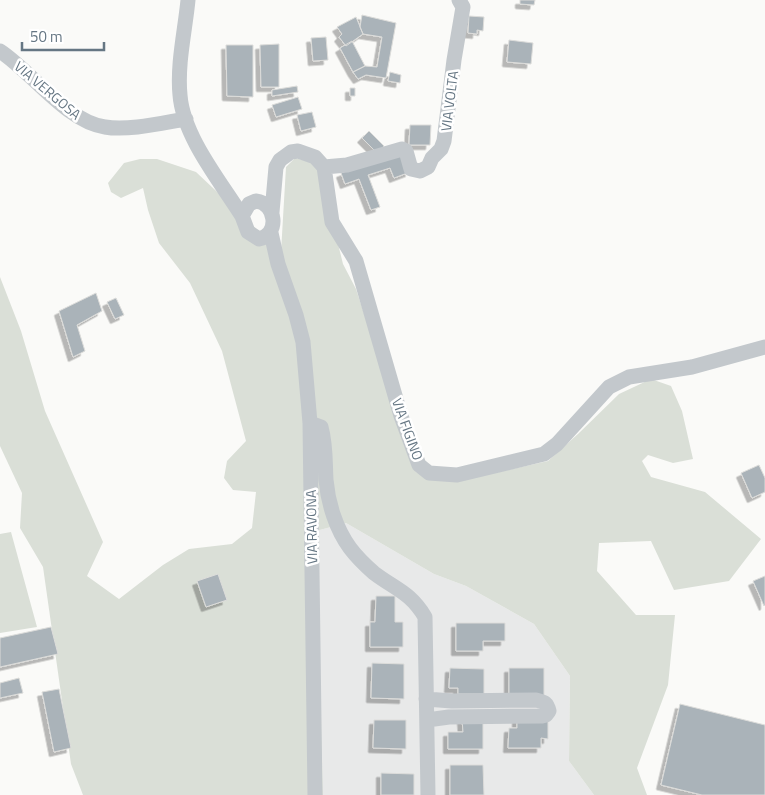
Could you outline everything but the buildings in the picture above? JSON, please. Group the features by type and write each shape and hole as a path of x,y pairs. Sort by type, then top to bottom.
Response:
{"street":[{"path":"188,0 180,71 180,96 186,120 199,152 242,216 248,232 265,236 273,223 273,191 276,167 280,160 291,152 298,150 315,157 324,167"},
{"name":"VIA VOLTA","path":"324,167 348,165 402,149 406,151 412,169 420,171 428,167 432,158 441,149 444,141 463,7 459,0"},
{"name":"VIA VERGOSA","path":"0,51 26,71 72,113 87,122 116,128 186,120"},
{"name":"VIA FIGINO","path":"324,167 332,222 356,261 401,416 419,464 430,473 457,475 544,454 557,444 609,387 629,377 692,366 765,347"},
{"path":"220,181 256,202 264,203 272,212"},
{"path":"242,216 249,204 256,202 273,191"},
{"name":"VIA RAVONA","path":"265,236 278,264 304,342 310,422 315,795"},
{"path":"310,422 321,427 326,481 334,516 341,533 351,548 373,572 398,588 417,604 425,617 428,795"},
{"path":"426,699 452,701 536,700 548,705 549,711 546,715 542,716 449,716 427,720"},
{"path":"502,700 502,716"}],"shaded area":[{"path":"295,158 311,162 320,171 343,264 356,289 416,472 454,482 548,461 619,394 651,379 671,386 682,411 693,459 673,463 648,455 642,461 651,477 705,492 761,539 729,581 674,590 651,541 599,543 597,571 636,615 675,615 668,685 637,768 647,795 594,795 569,761 570,676 534,624 466,586 434,574 346,523 316,531 323,795 83,795 71,764 43,567 20,528 22,493 0,446 0,277 21,331 45,411 103,542 87,576 119,599 163,565 189,549 232,544 252,528 256,492 233,490 224,478 227,461 246,441 222,351 190,283 159,243 143,188 121,198 111,192 108,183 124,163 140,159 157,159 196,172 281,252 286,167"},
{"path":"346,523 434,574 466,586 534,624 570,676 569,761 594,795 323,795 316,531"},
{"path":"11,532 37,627 0,633 0,534"}]}
